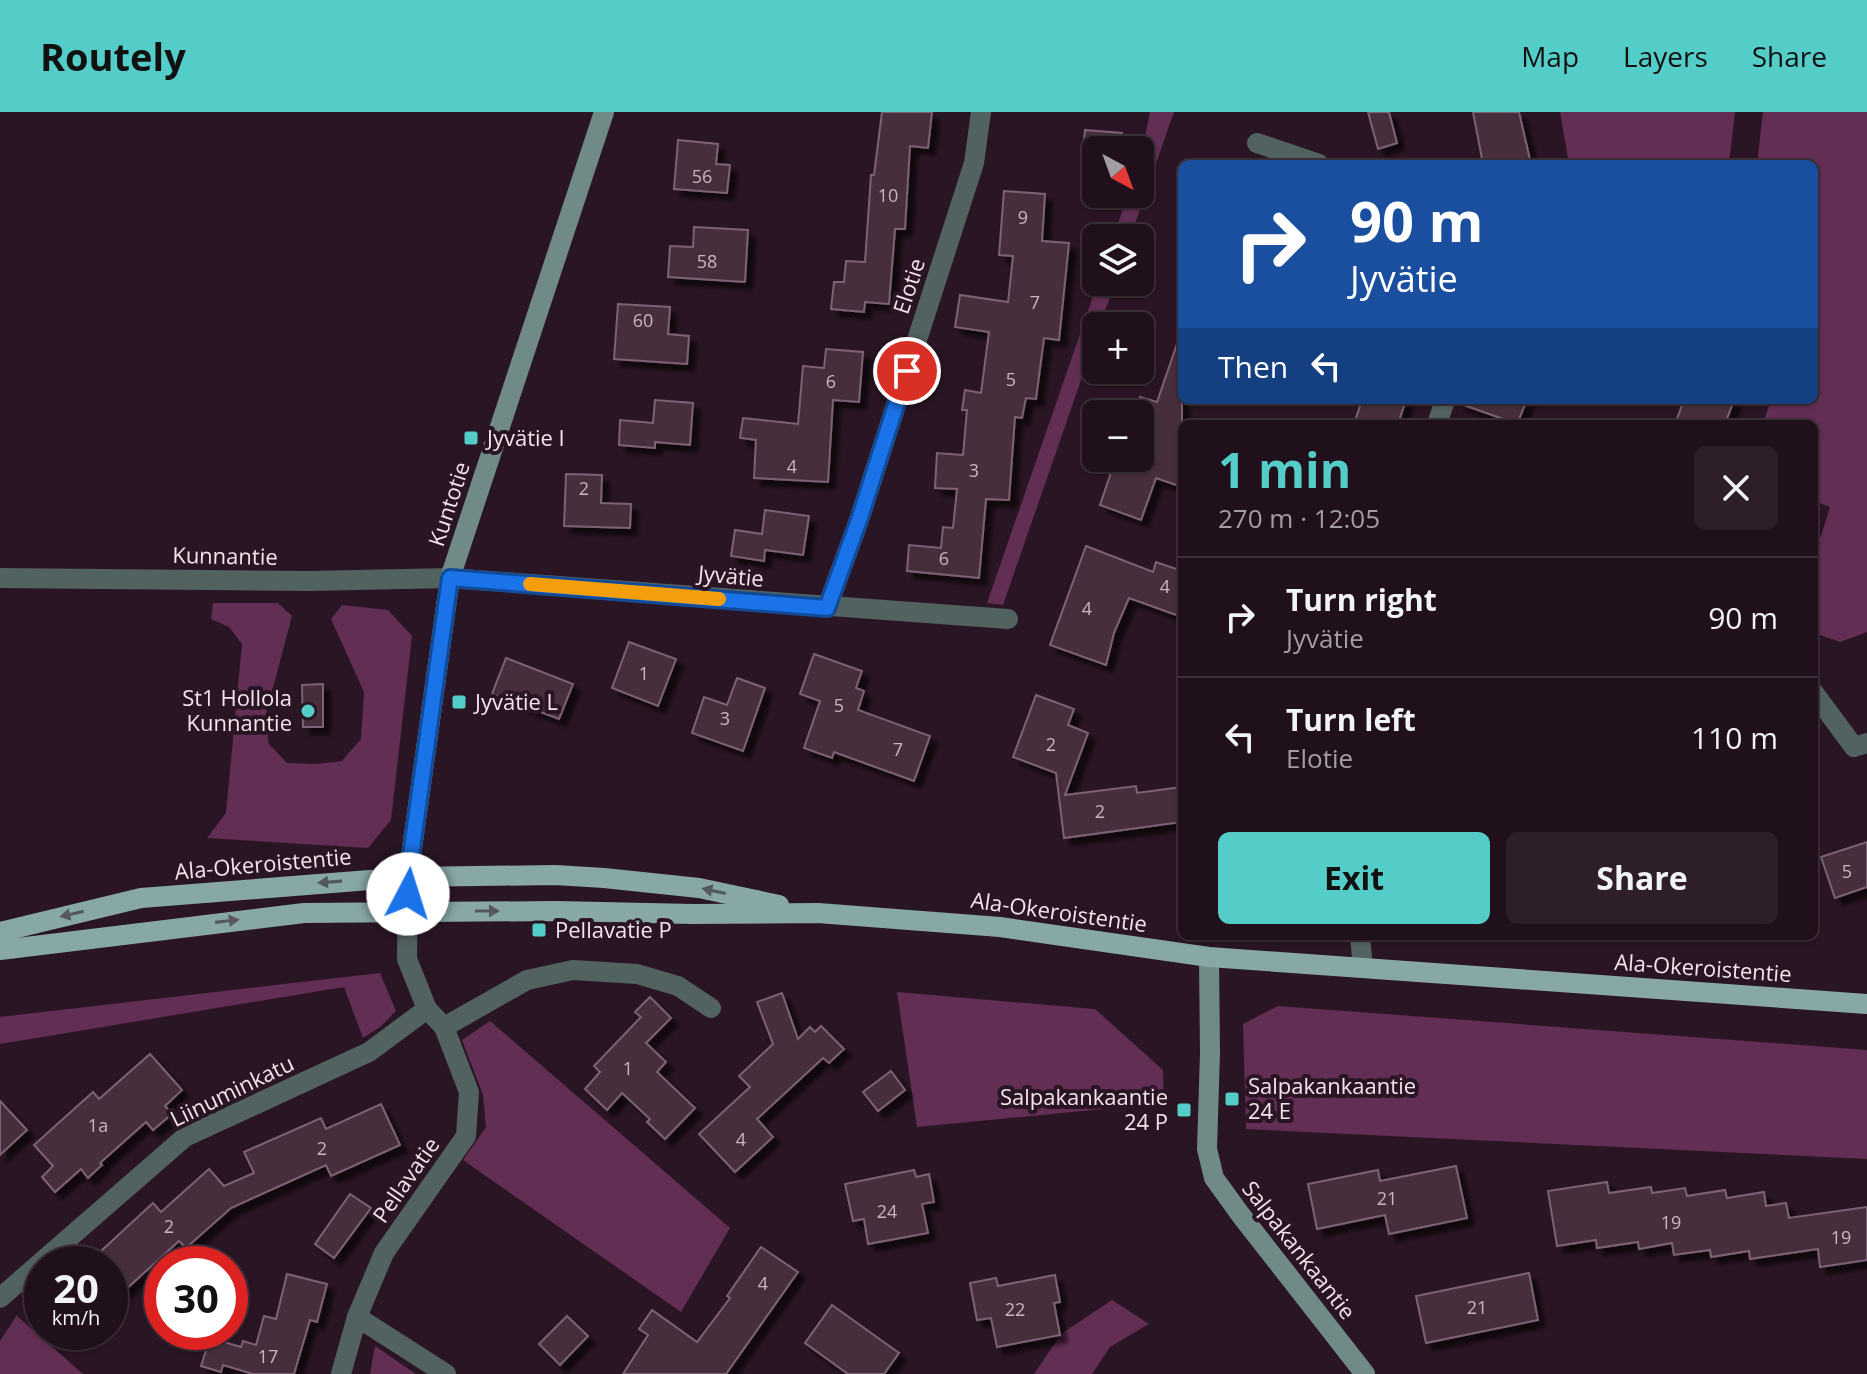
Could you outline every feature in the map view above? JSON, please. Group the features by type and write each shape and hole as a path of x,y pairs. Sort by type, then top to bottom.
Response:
{"main road":[{"name":"Ala-Okeroistentie","path":"0,932 141,898 408,877 555,875 604,878 699,888 818,913"},
{"name":"Ala-Okeroistentie","path":"0,950 304,913 818,913 1000,927 1209,957 1867,1004"}],"street":[{"name":"Kuntotie","path":"408,877 450,578 604,112"},
{"name":"Elotie","path":"827,608 859,520 974,163 981,112"},
{"path":"1257,143 1307,160"},
{"name":"Kunnantie","path":"0,578 309,581 450,578"},
{"name":"Jyvätie","path":"450,578 1008,619"},
{"path":"1818,698 1854,747 1867,743"},
{"name":"Pellavatie","path":"341,1374 357,1317 384,1253 466,1136 469,1092 444,1027 427,1009 407,959 408,877"},
{"path":"1360,940 1363,968"},
{"name":"Salpakankaantie","path":"1209,957 1207,1149 1214,1178 1365,1374"},
{"path":"444,1027 527,980 573,970 637,974 678,986 711,1008"},
{"name":"Liinuminkatu","path":"0,1298 185,1137 369,1052 427,1009"},
{"path":"357,1317 446,1374"}],"shaded area":[{"path":"1150,112 1174,112 1154,169 1154,136 1145,136"},
{"path":"1560,112 1735,112 1729,160 1568,160"},
{"path":"1763,112 1867,112 1867,632 1840,642 1818,634 1818,545 1830,507 1818,502 1818,420 1764,420 1770,404 1818,404 1818,160 1757,160"},
{"path":"1123,208 1140,208 1135,224 1118,224"},
{"path":"1093,296 1110,296 1105,312 1088,312"},
{"path":"1082,328 1082,377 1003,605 987,603"},
{"path":"213,603 278,603 292,616 265,718 269,744 287,763 342,761 361,739 364,692 331,619 342,605 388,610 412,636 391,820 368,848 207,838 226,813 242,644 229,627 211,619"},
{"path":"380,973 396,1011 363,1038 344,987 0,1044 0,1017"},
{"path":"897,992 1095,1009 1163,1070 1164,1103 917,1127"},
{"path":"1278,1006 1867,1050 1867,1159 1246,1129 1243,1024"},
{"path":"490,1021 730,1228 681,1312 463,1160 486,1127 483,1095 462,1040"},
{"path":"1112,1300 1149,1324 1110,1347 1092,1374 1034,1374 1061,1334"},
{"path":"17,1315 24,1322 24,1350 56,1350 83,1374 0,1374 0,1341"},
{"path":"375,1346 416,1374 370,1374"}],"building":[{"path":"882,112 932,112 928,148 910,146 905,229 895,229 889,304 865,302 864,312 831,309 834,282 844,282 846,261 865,262 871,175 874,175"},
{"path":"1368,112 1389,112 1397,143 1378,149"},
{"path":"1473,112 1519,112 1530,160 1482,160"},
{"path":"1085,130 1122,133 1122,136 1084,136"},
{"path":"678,140 718,144 716,164 730,165 727,193 674,189"},
{"path":"1004,191 1045,194 1042,241 1069,243 1059,340 1044,338 1036,399 1026,398 1022,418 1015,417 1009,500 986,499 979,578 907,571 909,545 941,548 943,527 953,528 957,489 935,488 937,453 963,455 967,410 962,410 965,390 981,393 989,332 955,327 960,295 1008,302 1013,256 999,255"},
{"path":"694,227 748,230 745,282 668,277 670,246 693,247"},
{"path":"618,304 670,307 668,334 689,336 687,364 614,359"},
{"path":"1178,341 1178,404 1182,404 1182,420 1178,420 1178,486 1156,478 1141,520 1100,505 1111,472 1154,472 1154,401 1157,402"},
{"path":"826,349 863,352 859,402 833,400 828,482 754,478 756,440 740,438 743,418 798,424 803,366 824,368"},
{"path":"655,400 693,403 690,445 655,442 655,448 619,445 620,420 653,423"},
{"path":"1361,404 1405,404 1399,420 1355,420"},
{"path":"1461,404 1525,404 1519,420 1506,420"},
{"path":"1682,404 1732,404 1726,420 1676,420"},
{"path":"566,474 602,475 601,503 631,504 630,528 564,526"},
{"path":"765,510 809,516 803,555 765,550 764,561 731,556 735,530 762,534"},
{"path":"1086,546 1153,572 1156,562 1178,570 1178,616 1129,598 1114,633 1106,665 1050,645"},
{"path":"629,642 676,659 658,706 612,688"},
{"path":"814,654 862,671 856,688 864,691 858,710 930,736 914,781 834,752 832,758 804,748 820,701 800,694"},
{"path":"506,658 573,684 559,719 492,694"},
{"path":"737,678 765,688 743,751 692,733 704,697 727,705"},
{"path":"323,684 323,727 303,727 302,685"},
{"path":"1036,695 1074,709 1068,725 1088,733 1065,795 1136,786 1137,793 1178,788 1178,823 1064,838 1056,773 1013,757"},
{"path":"1867,842 1867,887 1835,898 1821,857"},
{"path":"782,993 798,1039 810,1027 815,1032 821,1026 844,1049 829,1063 823,1058 757,1119 773,1137 735,1172 699,1134 750,1087 739,1076 773,1044 757,1002"},
{"path":"650,997 671,1018 646,1043 666,1062 657,1072 695,1108 665,1139 647,1122 650,1119 622,1093 607,1110 585,1089 600,1072 594,1066 641,1017 635,1012"},
{"path":"150,1054 182,1090 165,1106 172,1114 153,1130 146,1122 100,1163 102,1165 88,1178 81,1169 55,1192 42,1177 53,1166 34,1145 93,1092 99,1099"},
{"path":"891,1071 905,1090 878,1111 863,1092"},
{"path":"0,1101 27,1130 0,1155"},
{"path":"381,1104 400,1145 331,1176 326,1165 231,1208 188,1246 179,1241 174,1246 144,1246 144,1273 128,1287 128,1246 106,1246 153,1203 161,1212 209,1169 224,1186 254,1173 244,1152 321,1118 326,1129"},
{"path":"1456,1166 1467,1218 1389,1234 1385,1215 1317,1229 1308,1184 1378,1170 1380,1181"},
{"path":"914,1170 916,1177 929,1174 934,1202 922,1204 928,1233 868,1244 864,1219 853,1221 845,1184"},
{"path":"1607,1182 1609,1193 1651,1187 1652,1193 1685,1188 1687,1196 1725,1190 1727,1198 1764,1192 1766,1206 1786,1203 1789,1218 1867,1207 1867,1260 1820,1267 1818,1249 1750,1259 1749,1251 1711,1257 1710,1250 1674,1255 1672,1243 1639,1249 1638,1242 1597,1248 1596,1240 1557,1246 1548,1191"},
{"path":"350,1194 371,1208 334,1258 315,1244"},
{"path":"761,1247 798,1272 726,1374 623,1374 648,1335 639,1329 652,1310 697,1342 730,1298 727,1296"},
{"path":"1529,1273 1538,1320 1426,1343 1416,1296"},
{"path":"287,1274 327,1284 317,1322 310,1320 294,1374 253,1374 223,1365 221,1372 201,1366 206,1350 248,1350 248,1343 256,1345 264,1316 276,1319"},
{"path":"1055,1275 1060,1302 1054,1303 1060,1335 997,1347 991,1318 977,1320 970,1283 996,1278 998,1286"},
{"path":"832,1305 899,1353 884,1374 848,1374 805,1343"},
{"path":"567,1316 588,1336 560,1365 539,1344"}],"slow traffic":[{"path":"530,584 719,599"}],"place":[{"name":"Jyvätie I","path":"471,438"},
{"name":"Jyvätie L","path":"459,702"},
{"name":"St1 Hollola Kunnantie","path":"308,711"},
{"name":"Pellavatie P","path":"539,930"},
{"name":"Salpakankaantie 24 E","path":"1232,1099"},
{"name":"Salpakankaantie 24 P","path":"1184,1110"}],"route":[{"path":"408,894 450,578 827,608 907,371"}]}
